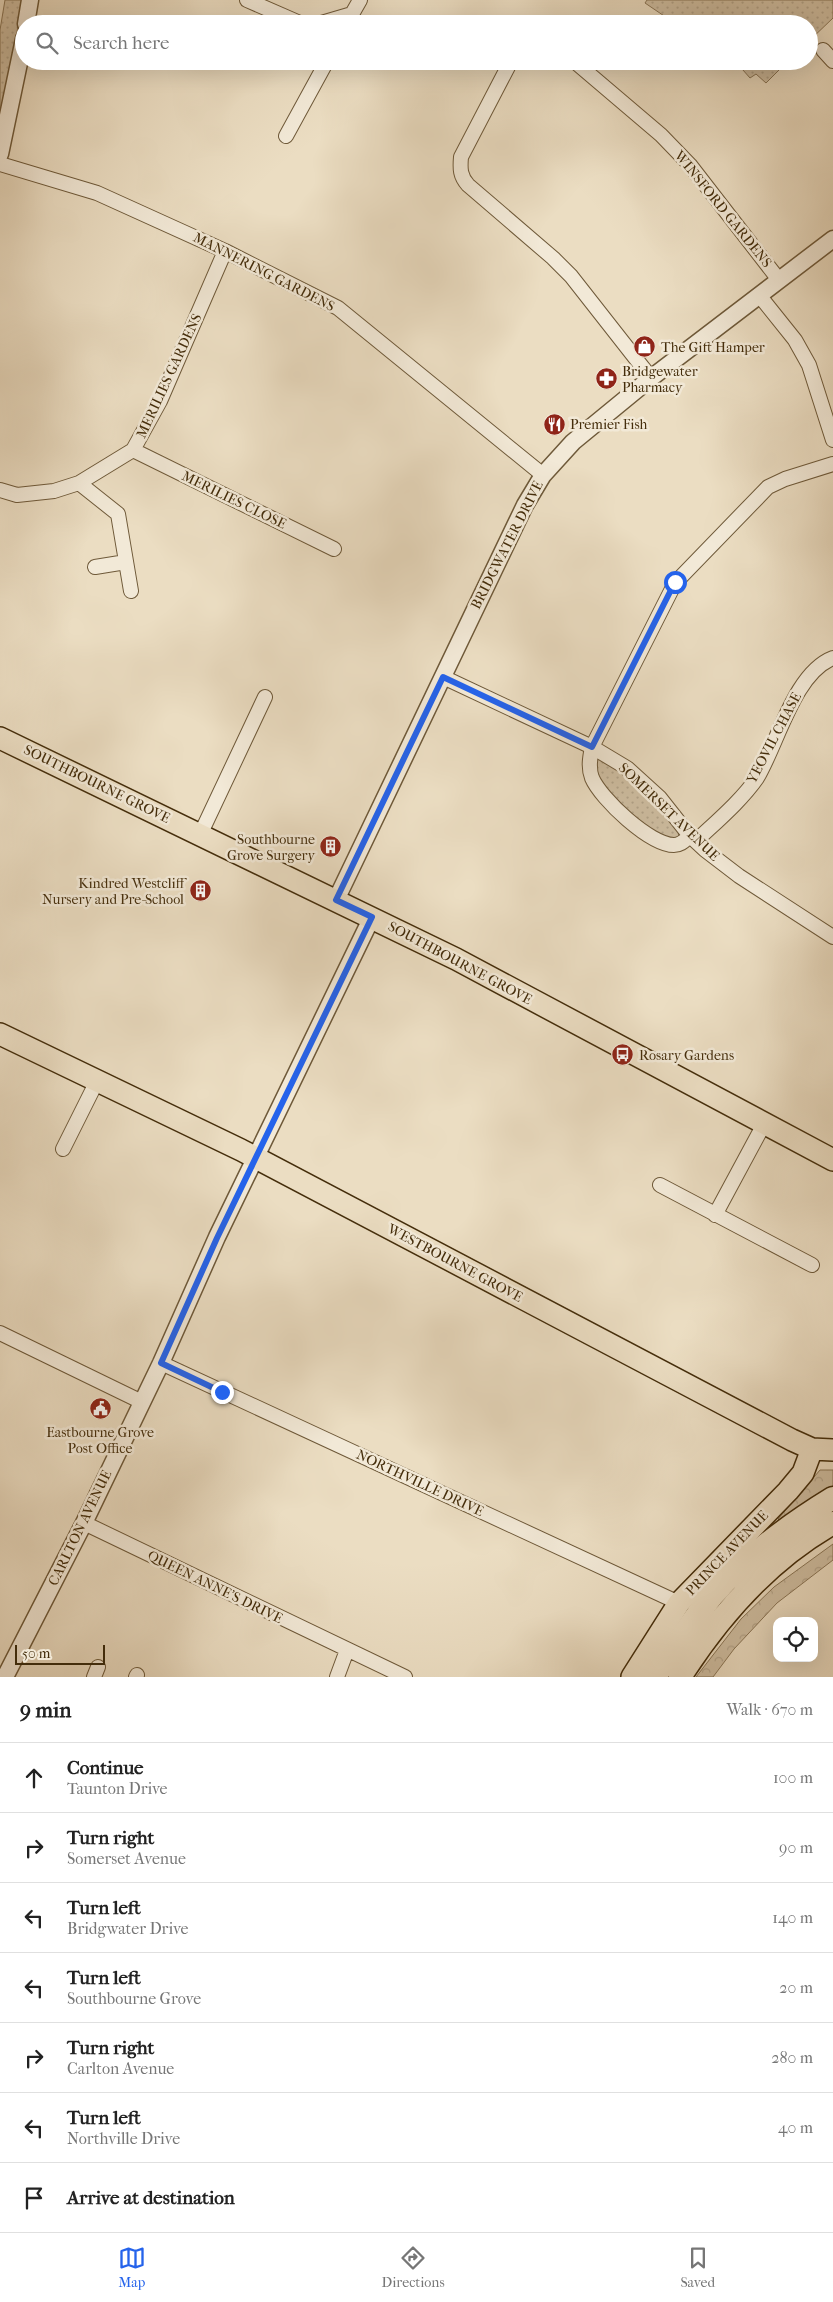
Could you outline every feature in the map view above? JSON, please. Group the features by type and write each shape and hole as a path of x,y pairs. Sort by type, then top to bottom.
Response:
{"highway":[{"name":"PRINCE AVENUE","path":"655,1677 701,1609 742,1564 796,1520 833,1498"},
{"path":"680,1677 700,1646 752,1584 806,1540 833,1523"}],"main road":[{"name":"SOUTHBOURNE GROVE","path":"0,738 372,917 465,964 833,1160"},
{"name":"WESTBOURNE GROVE","path":"0,1034 255,1158 812,1449"},
{"path":"812,1449 833,1450"},
{"name":"PRINCE AVENUE","path":"632,1677 679,1602 788,1491 803,1473 812,1449"}],"street":[{"path":"28,15 30,0"},
{"path":"247,0 281,15"},
{"path":"352,15 360,0"},
{"path":"823,50 833,61"},
{"path":"0,154 18,70"},
{"path":"317,70 318,77"},
{"path":"286,136 322,70"},
{"path":"506,70 461,157 460,168 462,178 565,270 651,378"},
{"name":"WINSFORD GARDENS","path":"585,70 661,135 690,165 779,280"},
{"name":"MANNERING GARDENS","path":"0,164 97,193 225,251 338,308 543,475"},
{"name":"BRIDGWATER DRIVE","path":"336,900 525,505 543,475 573,442 651,378 833,239"},
{"name":"MERILIES GARDENS","path":"0,490 17,495 54,492 79,483 133,450 160,401 225,251"},
{"path":"759,295 795,340 809,365 833,440"},
{"name":"MERILIES CLOSE","path":"133,450 334,549"},
{"path":"693,838 675,846 667,844 634,825 610,802 592,777 589,763 592,747 675,582 768,487 786,478 833,464"},
{"path":"79,483 118,514 131,590"},
{"path":"95,567 126,562"},
{"name":"YEOVIL CHASE","path":"693,838 756,779 803,682 817,667 833,658"},
{"name":"SOMERSET AVENUE","path":"443,677 592,747 627,768 660,798 693,838 739,876 833,937"},
{"path":"200,835 265,697"},
{"name":"CARLTON AVENUE","path":"5,1677 84,1523 161,1363 255,1158 372,917"},
{"path":"63,1149 97,1081"},
{"path":"715,1214 764,1124"},
{"path":"660,1185 812,1265"},
{"path":"0,1333 142,1402"},
{"name":"NORTHVILLE DRIVE","path":"161,1363 679,1602"},
{"name":"QUEEN ANNE'S DRIVE","path":"84,1523 405,1677"},
{"path":"336,1677 347,1650"}],"green space":[{"path":"5,0 23,0 20,15 15,15 15,42 0,121 0,30"},
{"path":"647,0 833,0 833,18 818,32 818,15 663,15 645,3"},
{"path":"743,70 779,70 766,83 756,74 750,78"},
{"path":"601,758 624,776 678,830 679,839 658,836 613,800 593,770 596,759"},
{"path":"820,1470 833,1470 833,1486 781,1522 778,1519"},
{"path":"833,1544 833,1560 777,1603 734,1649 713,1677 696,1677 741,1619 774,1587"}],"place":[{"name":"The Gift Hamper","path":"645,347"},
{"name":"Bridgewater Pharmacy","path":"606,379"},
{"name":"Premier Fish","path":"554,424"},
{"name":"Southbourne Grove Surgery","path":"331,847"},
{"name":"Kindred Westcliff Nursery and Pre-School","path":"200,891"},
{"name":"Rosary Gardens","path":"623,1055"},
{"name":"Eastbourne Grove Post Office","path":"100,1409"}],"route":[{"path":"222,1392 161,1363 217,1238 372,917 336,900 443,677 592,747 675,582"}]}
